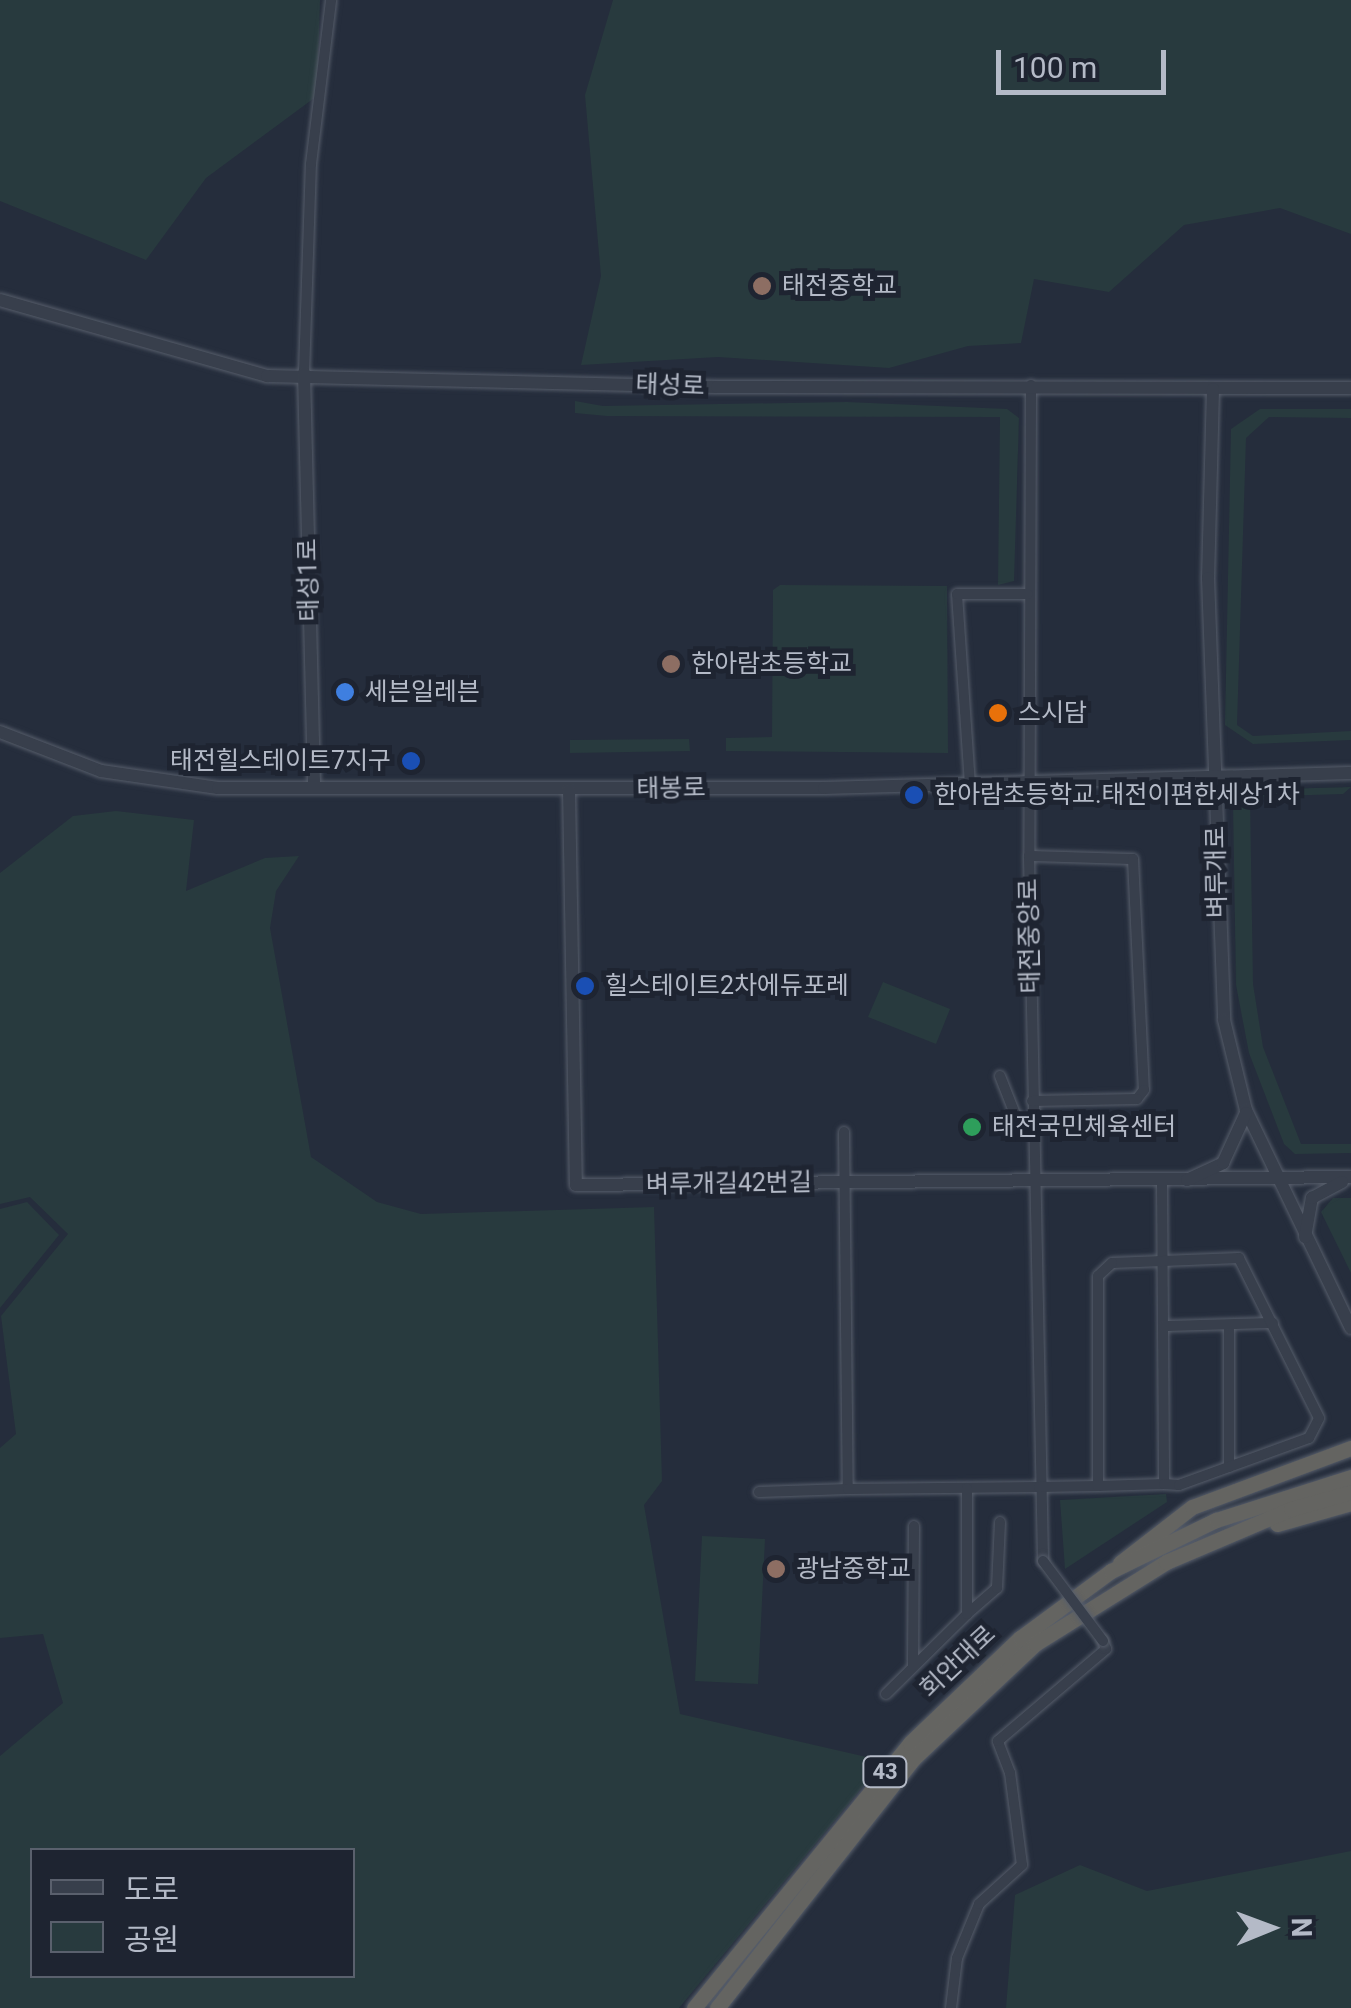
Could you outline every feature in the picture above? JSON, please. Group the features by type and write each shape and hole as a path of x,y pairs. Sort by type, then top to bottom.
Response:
{"highway":[{"path":"1112,1571 1192,1507 1351,1448"},
{"name":"회안대로","path":"694,2008 910,1744 1020,1638 1112,1571 1216,1520 1351,1477"},
{"name":"회안대로","path":"719,2006 914,1759 1035,1644 1108,1595 1228,1534 1351,1492"},
{"path":"1108,1595 1261,1529 1351,1503"}],"street":[{"path":"304,374 311,164 331,0"},
{"name":"태성로","path":"0,300 267,376 716,387 1351,388"},
{"name":"태성1로","path":"304,374 314,786"},
{"name":"태전중앙로","path":"951,2008 957,1958 979,1904 1022,1864 1010,1772 998,1742 1106,1649 1043,1561 1032,1130 1030,856 1034,782 1028,594 1032,385"},
{"name":"벼루개로","path":"1213,389 1208,578 1221,993 1246,1110 1351,1328"},
{"path":"970,785 957,594 1028,594"},
{"name":"태봉로","path":"0,732 70,762 146,780 218,788 569,790 970,785 1351,773"},
{"name":"벼루개길42번길","path":"569,790 576,1185 1162,1183 1351,1178"},
{"path":"1030,856 1133,860 1144,1090 1136,1098 1032,1101"},
{"path":"1000,1076 1016,1114 1032,1130"},
{"path":"1181,1182 1223,1162 1246,1110"},
{"path":"844,1132 848,1489"},
{"path":"1305,1239 1312,1198 1351,1178"},
{"path":"1162,1183 1164,1484"},
{"path":"759,1492 848,1489 1098,1486 1190,1483 1316,1431 1319,1418 1239,1258 1112,1263 1098,1276 1098,1486"},
{"path":"1164,1326 1274,1323"},
{"path":"1229,1325 1229,1467"},
{"path":"967,1488 968,1614"},
{"path":"886,1694 997,1588 1000,1522"},
{"path":"913,1666 914,1526"}],"green space":[{"path":"0,0 320,0 317,96 206,178 146,260 0,201"},
{"path":"613,0 1351,0 1351,234 1280,208 1184,225 1109,292 1034,279 1021,343 968,346 889,368 718,357 581,365 601,276 585,95"},
{"path":"575,401 603,406 847,402 1007,409 1019,418 1014,581 998,585 1000,417 607,416 575,413"},
{"path":"1260,409 1351,409 1351,418 1269,417 1246,438 1237,725 1253,736 1351,731 1351,740 1253,744 1225,725 1231,429"},
{"path":"780,585 947,586 948,753 726,751 726,738 772,737 773,590"},
{"path":"689,739 690,751 570,753 570,740"},
{"path":"1351,787 1343,794 1250,797 1253,984 1263,1047 1301,1144 1351,1144 1351,1153 1295,1154 1284,1144 1249,1053 1236,985 1233,803 1243,790"},
{"path":"116,811 194,820 186,891 265,858 299,856 276,891 270,928 311,1157 377,1202 421,1214 654,1207 662,1481 644,1505 680,1714 884,1761 679,2008 0,2008 0,1756 63,1703 43,1634 0,1638 0,1448 16,1434 1,1316 68,1234 30,1197 0,1204 0,873 73,816"},
{"path":"883,982 950,1009 936,1044 868,1017"},
{"path":"1333,1198 1351,1198 1351,1273 1321,1212"},
{"path":"27,1202 59,1235 0,1308 0,1209"},
{"path":"1166,1494 1167,1502 1065,1569 1060,1500"},
{"path":"702,1536 765,1539 758,1684 695,1681"},
{"path":"1351,1851 1351,2008 1006,2008 1015,1895 1080,1865 1147,1891"}],"place":[{"name":"태전중학교","path":"762,286"},
{"name":"한아람초등학교","path":"671,664"},
{"name":"세븐일레븐","path":"345,692"},
{"name":"스시담","path":"998,713"},
{"name":"태전힐스테이트7지구","path":"411,761"},
{"name":"한아람초등학교.태전이편한세상1차","path":"914,795"},
{"name":"힐스테이트2차에듀포레","path":"585,986"},
{"name":"태전국민체육센터","path":"972,1127"},
{"name":"광남중학교","path":"776,1569"}]}
